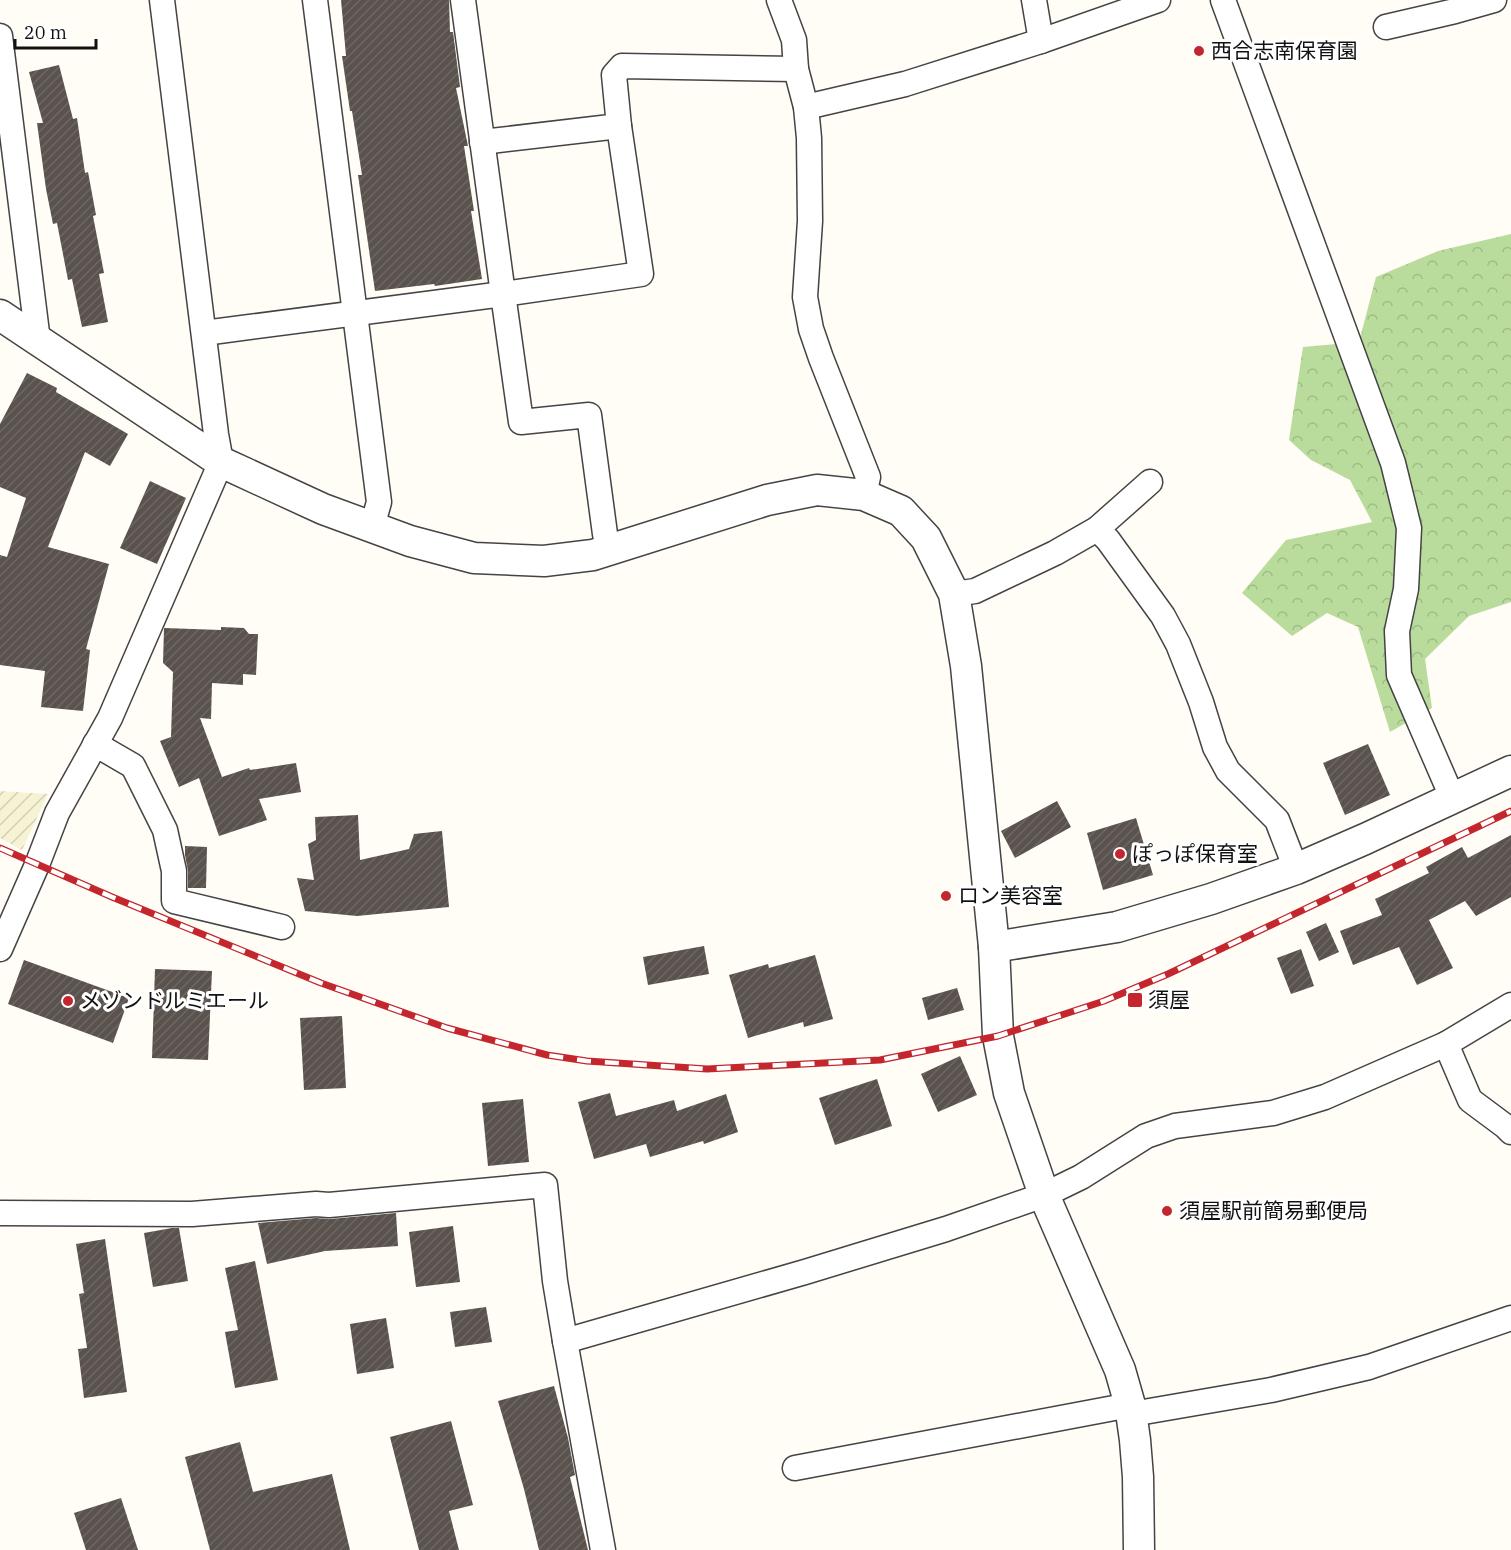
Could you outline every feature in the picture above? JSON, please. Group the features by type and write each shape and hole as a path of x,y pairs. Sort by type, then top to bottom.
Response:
{"street":[{"path":"0,949 57,813 110,718 221,462 162,0"},
{"path":"315,0 380,502 372,527"},
{"path":"464,0 521,422 589,414 609,550"},
{"path":"779,0 794,40 796,69 806,107 810,138 810,220 806,297 811,329 868,477 864,495"},
{"path":"1034,0 1041,41"},
{"path":"806,107 905,84 1041,41 1158,0"},
{"path":"1223,0 1393,463 1409,528 1406,589 1397,631 1399,675 1452,797"},
{"path":"1386,27 1494,0"},
{"path":"0,36 38,341"},
{"path":"204,333 641,274 619,126 614,75 622,66 796,69"},
{"path":"482,142 619,126"},
{"path":"0,315 221,462 323,509 410,542 474,558 544,561 593,555 767,500 817,490 864,495 901,511 926,538 954,594 966,666 994,947 998,1036 1009,1094 1044,1195 1120,1370 1131,1410 1138,1477 1139,1550"},
{"path":"954,594 975,591 1055,553 1097,529 1150,482"},
{"path":"1097,529 1108,540 1163,616 1178,644 1215,747 1228,771 1277,819 1296,869"},
{"path":"95,744 133,766 165,830 174,871 174,901 282,927"},
{"path":"994,947 1117,927 1212,900 1296,869 1511,771"},
{"path":"565,1341 805,1272 946,1229 1044,1195 1081,1177 1146,1136 1175,1126 1274,1113 1325,1097 1446,1044 1511,1005"},
{"path":"1446,1044 1470,1100 1511,1132"},
{"path":"0,1213 192,1214 316,1204 329,1205 545,1185 555,1281 603,1550"},
{"path":"795,1468 1131,1410 1271,1390 1369,1367 1511,1318"}],"shaded area":[{"path":"0,791 48,794 22,850 0,838"}],"green space":[{"path":"1511,234 1511,602 1469,616 1425,659 1432,708 1390,732 1358,627 1327,613 1292,636 1242,593 1286,540 1372,522 1350,480 1311,460 1289,440 1303,347 1359,342 1376,277 1438,251"}],"building":[{"path":"341,0 449,0 450,32 453,32 460,87 456,88 468,146 464,146 482,279 375,291 358,175 362,175 342,56 346,56"},
{"path":"59,65 73,119 77,118 85,173 88,172 96,215 93,216 104,273 99,274 108,322 82,327 72,279 68,280 57,223 53,224 37,123 43,123 29,72"},
{"path":"27,373 57,388 56,392 128,434 110,466 85,452 48,547 109,564 86,649 90,650 83,711 41,707 45,671 0,665 0,555 7,557 26,498 0,487 0,424"},
{"path":"150,481 186,498 157,564 120,548"},
{"path":"221,627 244,628 249,634 258,634 256,675 243,674 243,685 212,683 211,719 200,718 222,777 249,768 250,770 296,763 301,792 259,799 267,820 219,836 199,778 179,787 160,741 171,737 173,672 163,663 164,628 221,630"},
{"path":"1368,744 1390,795 1345,815 1323,763"},
{"path":"1057,801 1071,827 1015,858 1001,831"},
{"path":"358,815 360,860 409,849 414,834 442,831 449,907 357,916 305,911 297,878 314,880 308,844 316,840 315,817"},
{"name":"ぽっぽ保育室","path":"1136,818 1153,875 1103,890 1087,833"},
{"path":"1511,835 1511,897 1476,916 1465,901 1429,920 1453,968 1417,985 1399,947 1353,965 1340,931 1382,915 1375,899 1429,873 1426,867 1462,847 1468,858"},
{"path":"185,846 207,847 206,888 188,888"},
{"path":"1326,923 1339,952 1319,961 1306,932"},
{"path":"704,946 709,974 648,985 643,957"},
{"path":"1301,949 1314,986 1291,994 1277,958"},
{"path":"815,955 833,1019 804,1027 803,1022 748,1038 729,975 768,964 769,968"},
{"name":"メゾンドルミエール","path":"24,960 129,998 113,1043 8,1004"},
{"path":"155,969 212,971 208,1060 152,1058"},
{"path":"957,988 964,1010 928,1020 922,998"},
{"path":"342,1016 346,1088 304,1090 300,1018"},
{"path":"960,1056 977,1095 938,1112 921,1074"},
{"path":"877,1079 892,1126 835,1145 819,1098"},
{"path":"610,1093 616,1116 674,1100 677,1111 726,1094 738,1132 704,1144 703,1141 650,1157 646,1144 594,1159 578,1102"},
{"path":"523,1099 529,1162 488,1166 482,1103"},
{"path":"396,1213 398,1246 325,1251 267,1264 258,1223"},
{"path":"453,1226 460,1282 416,1287 409,1232"},
{"path":"179,1228 188,1281 153,1287 144,1233"},
{"path":"105,1239 127,1392 84,1398 78,1349 87,1348 79,1294 84,1293 76,1244"},
{"path":"255,1261 278,1380 235,1388 225,1332 238,1330 225,1268"},
{"path":"486,1307 492,1342 455,1347 450,1312"},
{"path":"386,1318 394,1368 357,1374 350,1324"},
{"path":"554,1386 568,1438 575,1475 570,1477 588,1550 539,1550 498,1401"},
{"path":"451,1421 473,1505 449,1511 459,1550 419,1550 390,1437"},
{"path":"240,1442 253,1492 332,1474 350,1550 210,1550 185,1457"},
{"path":"121,1498 138,1550 86,1550 74,1513"}],"railway":[{"path":"0,848 321,983 447,1028 547,1055 587,1061 707,1069 880,1060 998,1036 1104,1001 1168,974 1511,811"}],"place":[{"name":"西合志南保育園","path":"1199,51"},
{"name":"ぽっぽ保育室","path":"1120,854"},
{"name":"ロン美容室","path":"946,896"},
{"name":"須屋","path":"1135,1000"},
{"name":"メゾンドルミエール","path":"68,1001"},
{"name":"須屋駅前簡易郵便局","path":"1167,1211"}]}
